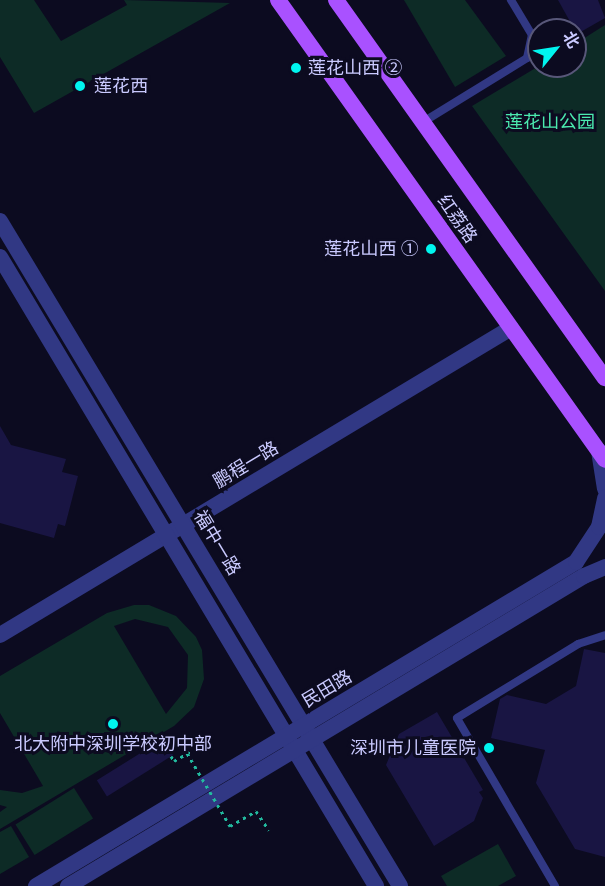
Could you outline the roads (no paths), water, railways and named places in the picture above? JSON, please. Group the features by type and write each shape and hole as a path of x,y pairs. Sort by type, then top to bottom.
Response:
{"main road":[{"name":"红荔路","path":"278,0 602,456"},
{"name":"红荔路","path":"336,0 605,378"}],"street":[{"name":"福中一路","path":"0,221 400,886"},
{"path":"0,257 376,886"},
{"name":"鹏程一路","path":"0,635 511,328"},
{"path":"602,456 605,489"},
{"name":"民田路","path":"308,733 576,562 599,527 605,498"},
{"name":"民田路","path":"36,886 584,576 605,567"},
{"name":"民田路","path":"69,886 290,743"}],"lane":[{"path":"423,122 527,58 532,35 511,0"},
{"path":"555,886 457,718 578,644 605,635"}],"place":[{"name":"莲花山西 ②","path":"296,68"},
{"name":"莲花西","path":"80,86"},
{"name":"莲花山西 ①","path":"431,249"},
{"name":"北大附中深圳学校初中部","path":"113,724"},
{"name":"深圳市儿童医院","path":"489,748"}],"park label":[{"name":"莲花山公园","path":"550,122"}]}
